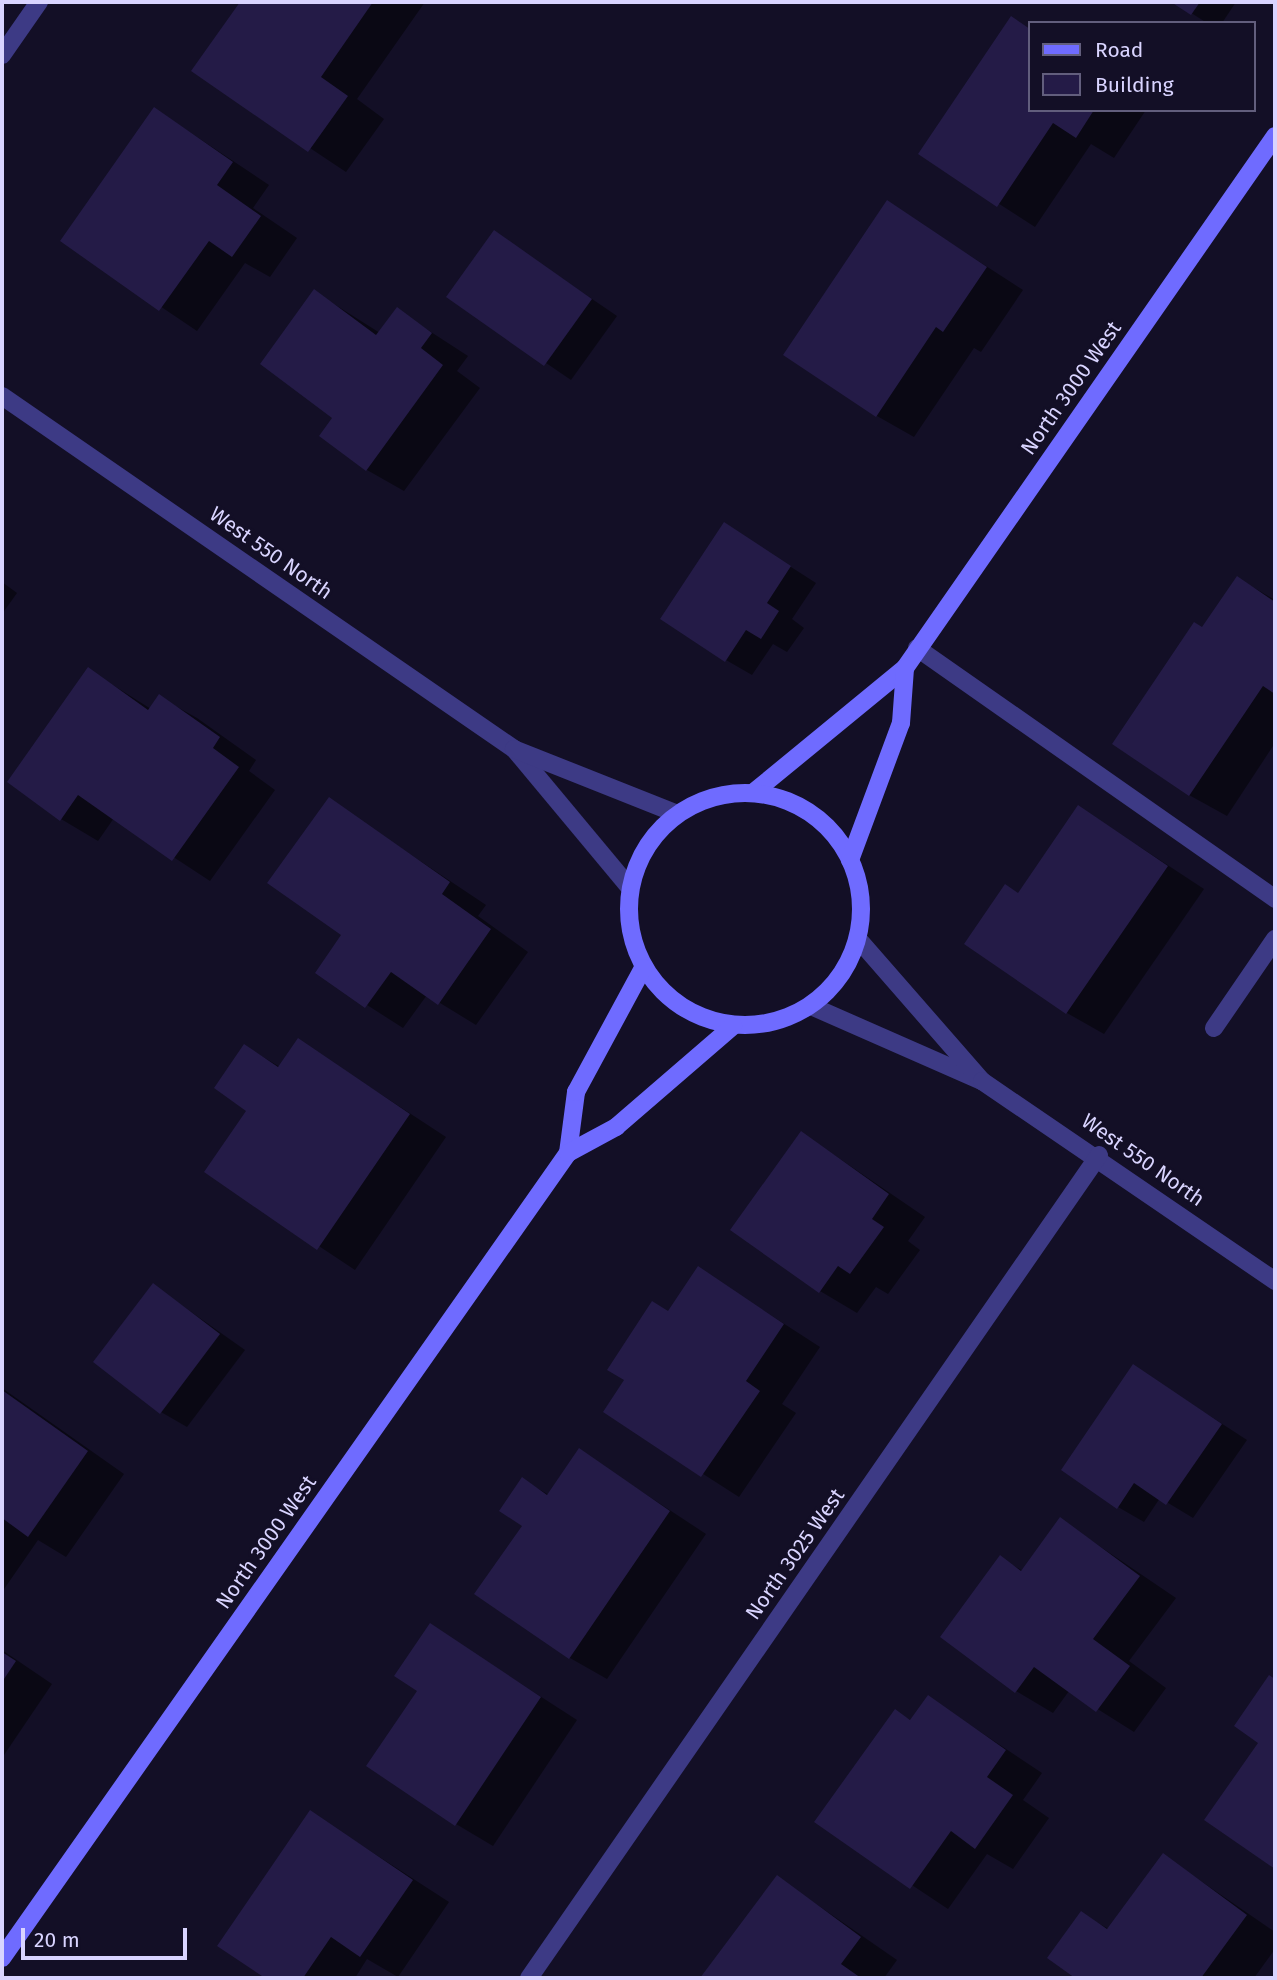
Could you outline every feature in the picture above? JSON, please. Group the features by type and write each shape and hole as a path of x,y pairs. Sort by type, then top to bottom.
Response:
{"main road":[{"name":"North 3000 West","path":"754,792 905,667 1275,136"},
{"name":"North 3000 West","path":"850,860 901,723 905,667"},
{"path":"754,792 793,803 836,833 850,860 861,899 858,939 841,975 811,1006 774,1023 733,1026 694,1015 643,968 629,929 629,888 643,850 677,814 713,797 754,792"},
{"name":"North 3000 West","path":"568,1153 576,1092 643,968"},
{"name":"North 3000 West","path":"2,1958 568,1153 616,1127 733,1026"}],"street":[{"path":"2,55 39,2"},
{"name":"West 550 North","path":"2,396 514,749 677,814"},
{"path":"917,648 1275,899"},
{"name":"West 550 North","path":"514,749 629,888"},
{"name":"West 550 North","path":"858,939 982,1081"},
{"path":"1214,1028 1275,939"},
{"name":"West 550 North","path":"811,1006 982,1081 1100,1155 1275,1281"},
{"name":"North 3025 West","path":"529,1978 1100,1155"}],"building":[{"path":"240,2 373,2 321,77 348,96 308,152 191,71"},
{"path":"1171,2 1200,2 1191,15"},
{"path":"1011,16 1028,28 1028,112 1093,112 1076,138 1053,123 997,207 918,154"},
{"path":"154,107 233,162 217,185 261,216 232,257 209,241 159,311 60,241"},
{"path":"887,200 987,267 943,332 936,327 876,417 783,355"},
{"path":"494,230 592,299 544,366 446,297"},
{"path":"314,289 376,335 397,307 432,333 421,348 443,365 366,471 319,436 332,418 260,364"},
{"path":"724,522 791,566 767,603 779,611 761,639 746,630 725,662 660,619"},
{"path":"1237,576 1275,602 1275,694 1263,686 1189,796 1112,744 1194,622 1202,627"},
{"path":"88,667 148,710 159,694 220,737 213,748 239,767 172,861 78,795 60,821 7,782"},
{"path":"329,797 450,882 442,894 491,929 438,1005 391,972 365,1008 315,973 341,935 267,883"},
{"path":"1078,805 1168,866 1066,1014 964,944 1005,884 1018,893"},
{"path":"298,1038 410,1114 317,1250 204,1172 246,1111 214,1088 244,1044 278,1067"},
{"path":"801,1131 889,1194 872,1219 884,1227 850,1274 838,1266 819,1293 730,1230"},
{"path":"698,1266 784,1324 746,1381 760,1391 701,1477 603,1412 624,1380 607,1370 652,1301 668,1311"},
{"path":"153,1283 220,1334 160,1414 93,1362"},
{"path":"1133,1364 1222,1424 1166,1505 1134,1483 1117,1509 1061,1470"},
{"path":"2,1390 88,1451 28,1537 2,1518"},
{"path":"579,1448 670,1511 569,1659 474,1594 522,1526 499,1511 522,1477 547,1495"},
{"path":"1060,1517 1140,1576 1093,1639 1130,1666 1096,1712 1034,1667 1015,1693 940,1637 1000,1555 1021,1571"},
{"path":"430,1623 541,1697 455,1826 366,1766 417,1691 394,1676"},
{"path":"2,1652 16,1661 2,1682"},
{"path":"1269,1675 1275,1679 1275,1869 1204,1820 1258,1743 1234,1726"},
{"path":"928,1695 1006,1750 987,1777 1013,1795 975,1849 951,1831 910,1889 814,1822 895,1709 910,1720"},
{"path":"310,1810 413,1880 360,1957 331,1937 303,1978 265,1978 217,1946"},
{"path":"1163,1853 1247,1915 1201,1978 1075,1978 1047,1958 1081,1911 1107,1929"},
{"path":"777,1875 861,1937 841,1964 861,1978 700,1978"}]}
